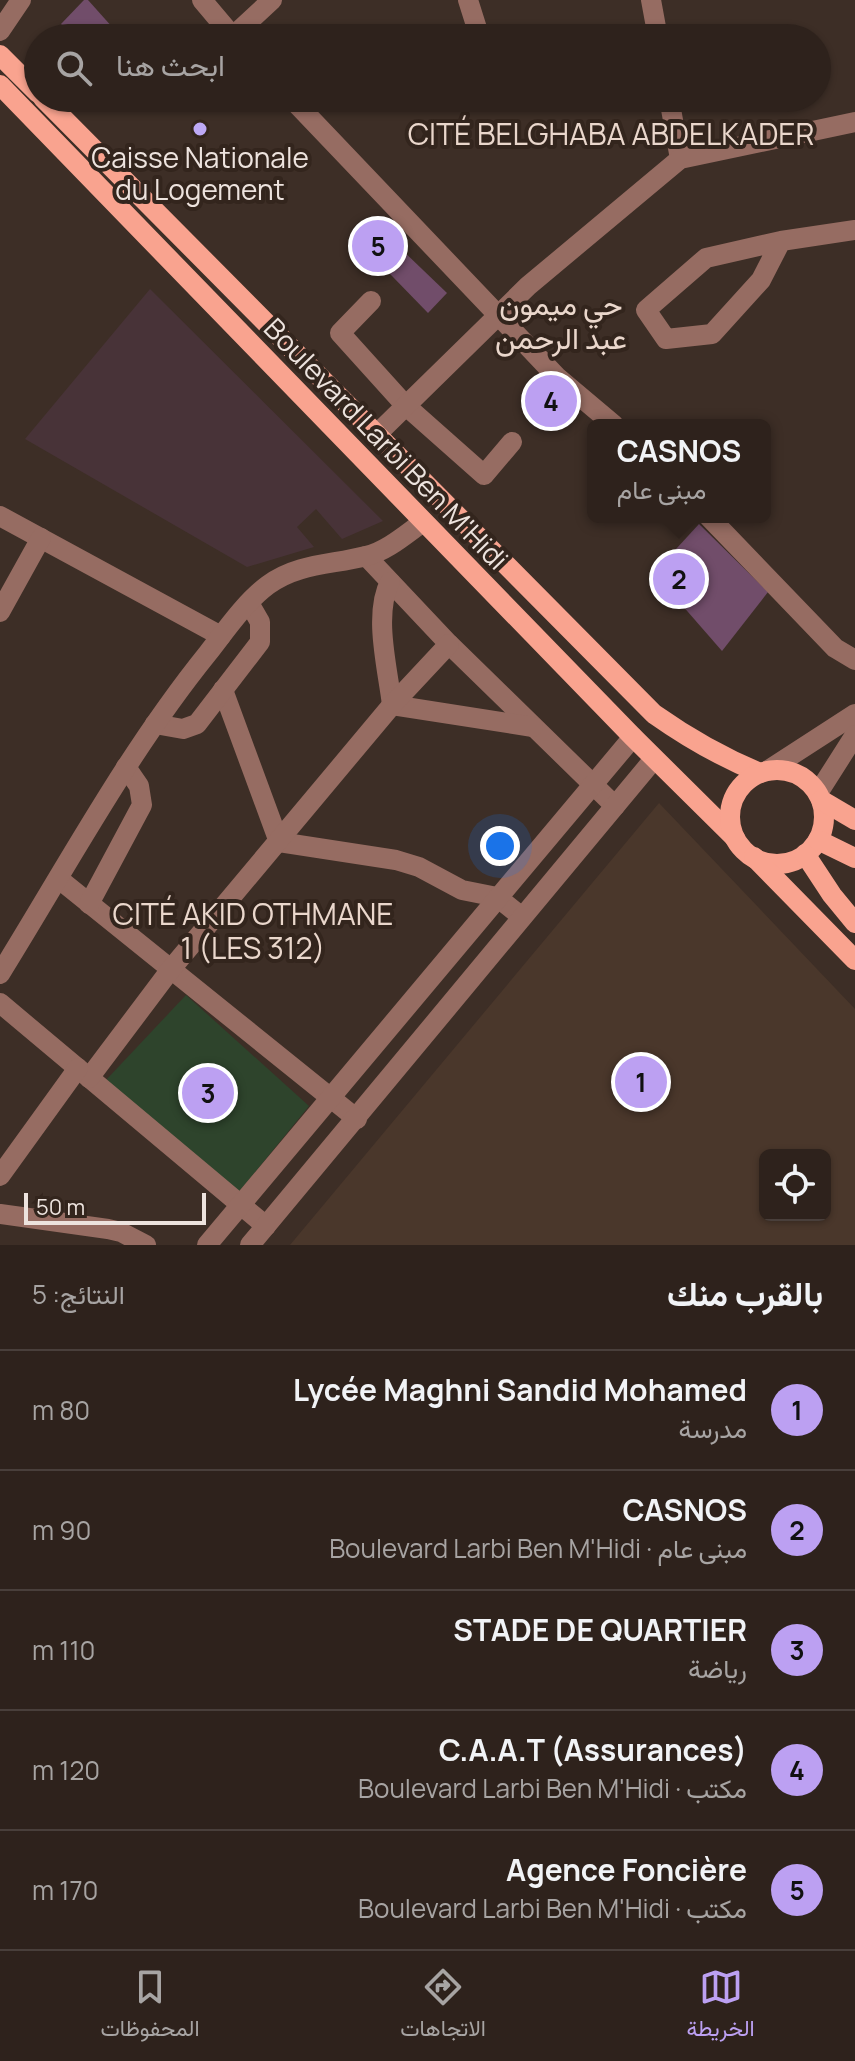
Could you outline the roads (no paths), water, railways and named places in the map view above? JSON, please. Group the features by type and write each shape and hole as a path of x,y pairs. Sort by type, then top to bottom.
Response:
{"main road":[{"path":"0,55 24,79"},
{"name":"Boulevard Larbi Ben M'Hidi","path":"0,85 24,110"},
{"name":"Boulevard Larbi Ben M'Hidi","path":"26,112 654,759 735,838"},
{"name":"Boulevard Larbi Ben M'Hidi","path":"57,112 654,714 719,756 763,772"},
{"path":"633,737 654,714"},
{"path":"754,857 780,864 793,861 812,847 824,813 820,797 811,784 791,772 763,772 746,781 731,808 735,838 855,960"},
{"path":"820,797 855,820"},
{"path":"812,847 855,858"},
{"path":"812,847 832,895 855,923"}],"street":[{"path":"0,31 21,0"},
{"path":"202,0 222,24"},
{"path":"247,24 272,0"},
{"path":"468,0 476,24"},
{"path":"651,0 655,24"},
{"path":"304,112 557,377 607,419"},
{"path":"672,112 680,159"},
{"path":"376,435 528,286 680,159 855,122"},
{"path":"781,241 761,280 712,334 666,339 646,310 706,258 781,241 855,230"},
{"path":"371,301 340,333 405,405 484,475 512,442"},
{"path":"0,516 221,636"},
{"path":"0,974 126,767 221,636 249,603 266,587 302,568 379,552 423,522"},
{"path":"715,523 835,648 855,660"},
{"path":"0,612 41,538"},
{"path":"366,556 449,644 615,806"},
{"path":"390,582 381,611 392,705"},
{"path":"155,724 183,729 197,724 260,642 260,622 249,603"},
{"path":"0,1176 392,705 449,644"},
{"path":"223,690 279,842"},
{"path":"392,705 533,727"},
{"path":"763,772 855,714"},
{"path":"820,797 855,735"},
{"path":"207,1245 633,737"},
{"path":"250,1245 654,759"},
{"path":"89,904 142,805 139,786 126,767"},
{"path":"279,842 396,860 419,867 462,890 497,897 522,917"},
{"path":"59,879 357,1119"},
{"path":"462,890 475,924 499,946"},
{"path":"0,1003 266,1226"},
{"path":"0,1214 108,1229 146,1245"}],"place":[{"name":"Caisse Nationale du Logement","path":"200,129"},
{"name":"Agence Foncière","path":"378,246"},
{"name":"C.A.A.T (Assurances)","path":"551,401"},
{"name":"CASNOS","path":"679,579"},
{"name":"Lycée Maghni Sandid Mohamed","path":"641,1082"},
{"name":"STADE DE QUARTIER","path":"208,1093"}],"district":[{"name":"CITÉ BELGHABA ABDELKADER","path":"611,135"},
{"name":"حي ميمون عبد الرحمن","path":"561,322"},
{"name":"CITÉ AKID OTHMANE 1 (LES 312)","path":"253,932"}]}
